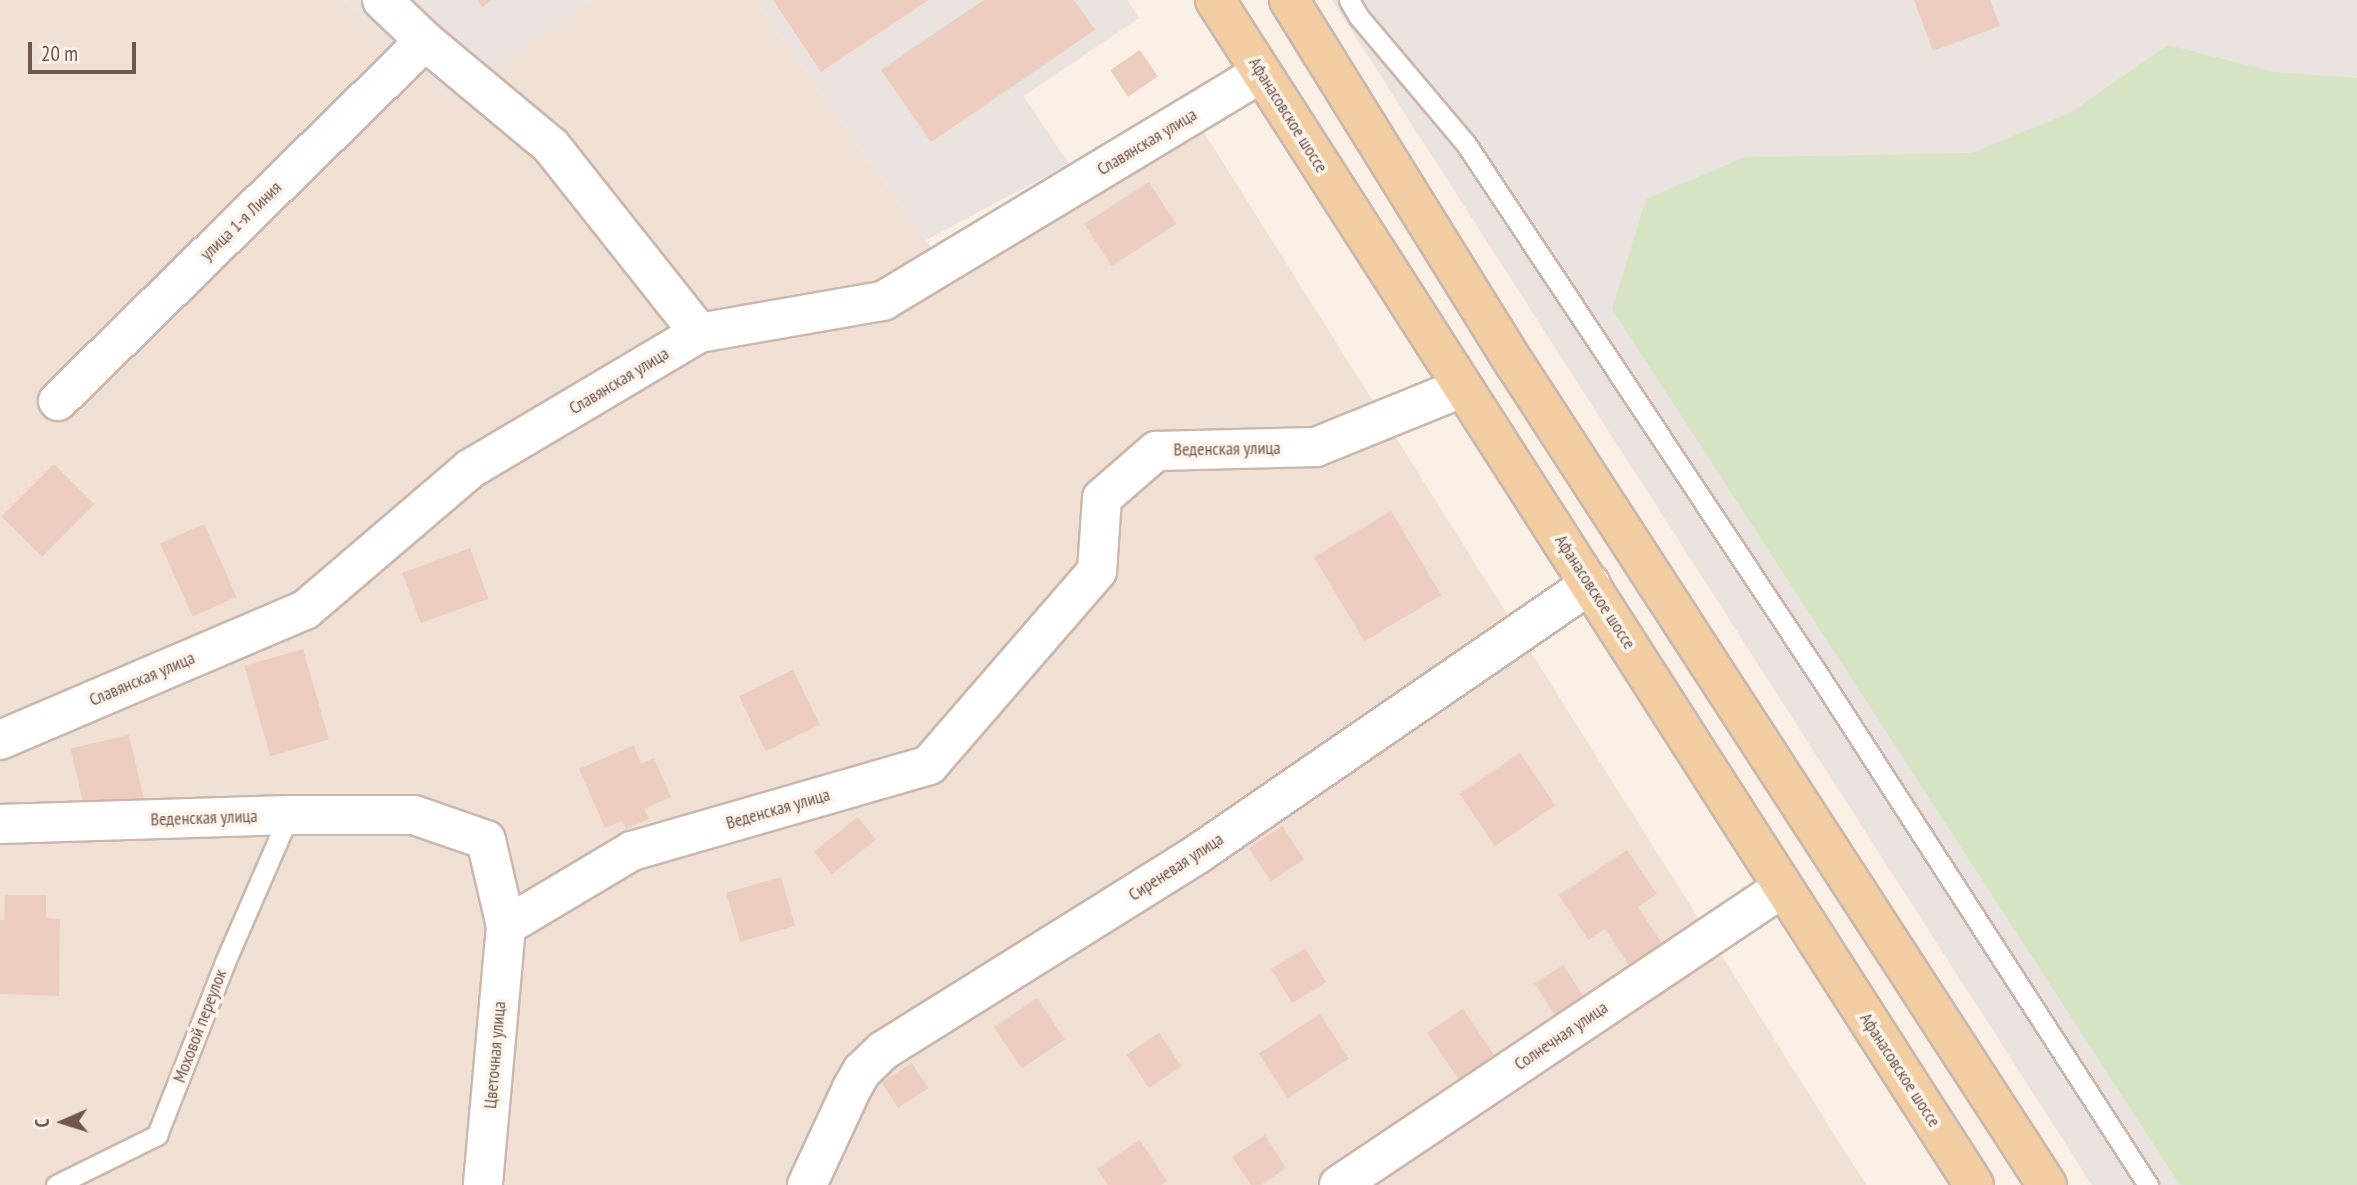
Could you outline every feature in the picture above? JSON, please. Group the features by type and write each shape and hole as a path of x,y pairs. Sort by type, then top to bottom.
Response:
{"main road":[{"name":"Афанасовское шоссе","path":"1215,0 1461,388 1591,584 1968,1183"},
{"path":"1289,0 1515,363 2047,1185"}],"street":[{"path":"382,0 425,41 551,146 699,333"},
{"name":"улица 1-я Линия","path":"58,401 425,41"},
{"name":"Славянская улица","path":"0,740 305,610 470,470 699,333 883,301 1261,73"},
{"name":"Веденская улица","path":"0,824 289,815 414,815 486,840 506,926 632,851 929,765 1097,571 1102,498 1156,451 1316,447 1461,388"},
{"name":"Сиреневая улица","path":"807,1185 852,1088 862,1071 878,1055 1199,853 1591,584"},
{"name":"Солнечная улица","path":"1339,1185 1782,888"},
{"name":"Цветочная улица","path":"483,1185 506,926"}],"lane":[{"path":"1349,0 1473,156 1820,677 2148,1185"},
{"name":"Моховой переулок","path":"56,1185 157,1135 225,962 289,815"}],"shaded area":[{"path":"0,0 344,0 448,99 594,0 754,0 953,278 1200,126 1866,1185 0,1185"},
{"path":"344,0 594,0 448,100"},
{"path":"754,0 1127,0 1139,18 1023,96 1069,164 926,240"},
{"path":"1332,0 2357,0 2357,1185 2092,1185"}],"green space":[{"path":"2168,45 2274,72 2357,78 2357,1185 2180,1185 1612,309 1646,199 1745,157 1972,153 2071,112"}],"building":[{"path":"477,0 492,0 482,7"},
{"path":"773,0 929,0 821,72"},
{"path":"984,0 1074,0 1095,30 931,142 881,70"},
{"path":"1914,0 1990,0 2000,26 1933,51"},
{"path":"1140,50 1158,77 1128,97 1110,70"},
{"path":"1149,182 1176,224 1112,266 1084,224"},
{"path":"54,464 94,504 42,557 2,516"},
{"path":"1391,511 1441,595 1364,641 1314,557"},
{"path":"204,524 237,597 193,617 160,544"},
{"path":"470,548 488,599 421,623 402,573"},
{"path":"303,649 329,739 270,756 244,666"},
{"path":"793,670 820,725 766,751 739,696"},
{"path":"129,735 149,821 90,834 71,748"},
{"path":"634,745 641,764 654,758 671,797 644,809 649,819 626,829 622,821 605,828 579,769"},
{"path":"1520,753 1555,805 1495,846 1459,794"},
{"path":"858,817 876,840 832,874 814,851"},
{"path":"1282,826 1304,859 1271,882 1249,848"},
{"path":"1627,850 1657,894 1638,907 1669,954 1636,976 1605,929 1588,940 1559,895"},
{"path":"781,877 795,926 740,942 726,893"},
{"path":"5,895 46,895 46,918 60,919 59,996 0,994 0,920 4,920"},
{"path":"1305,948 1326,982 1292,1003 1271,969"},
{"path":"1563,965 1584,997 1555,1015 1534,984"},
{"path":"1037,998 1065,1039 1022,1069 994,1027"},
{"path":"1463,1009 1495,1056 1459,1080 1427,1033"},
{"path":"1320,1014 1349,1058 1288,1098 1259,1054"},
{"path":"1159,1033 1181,1066 1149,1088 1127,1055"},
{"path":"912,1063 928,1088 898,1108 882,1083"},
{"path":"1265,1135 1286,1168 1261,1185 1251,1185 1232,1157"},
{"path":"1140,1140 1167,1181 1161,1185 1108,1185 1097,1169"}]}
